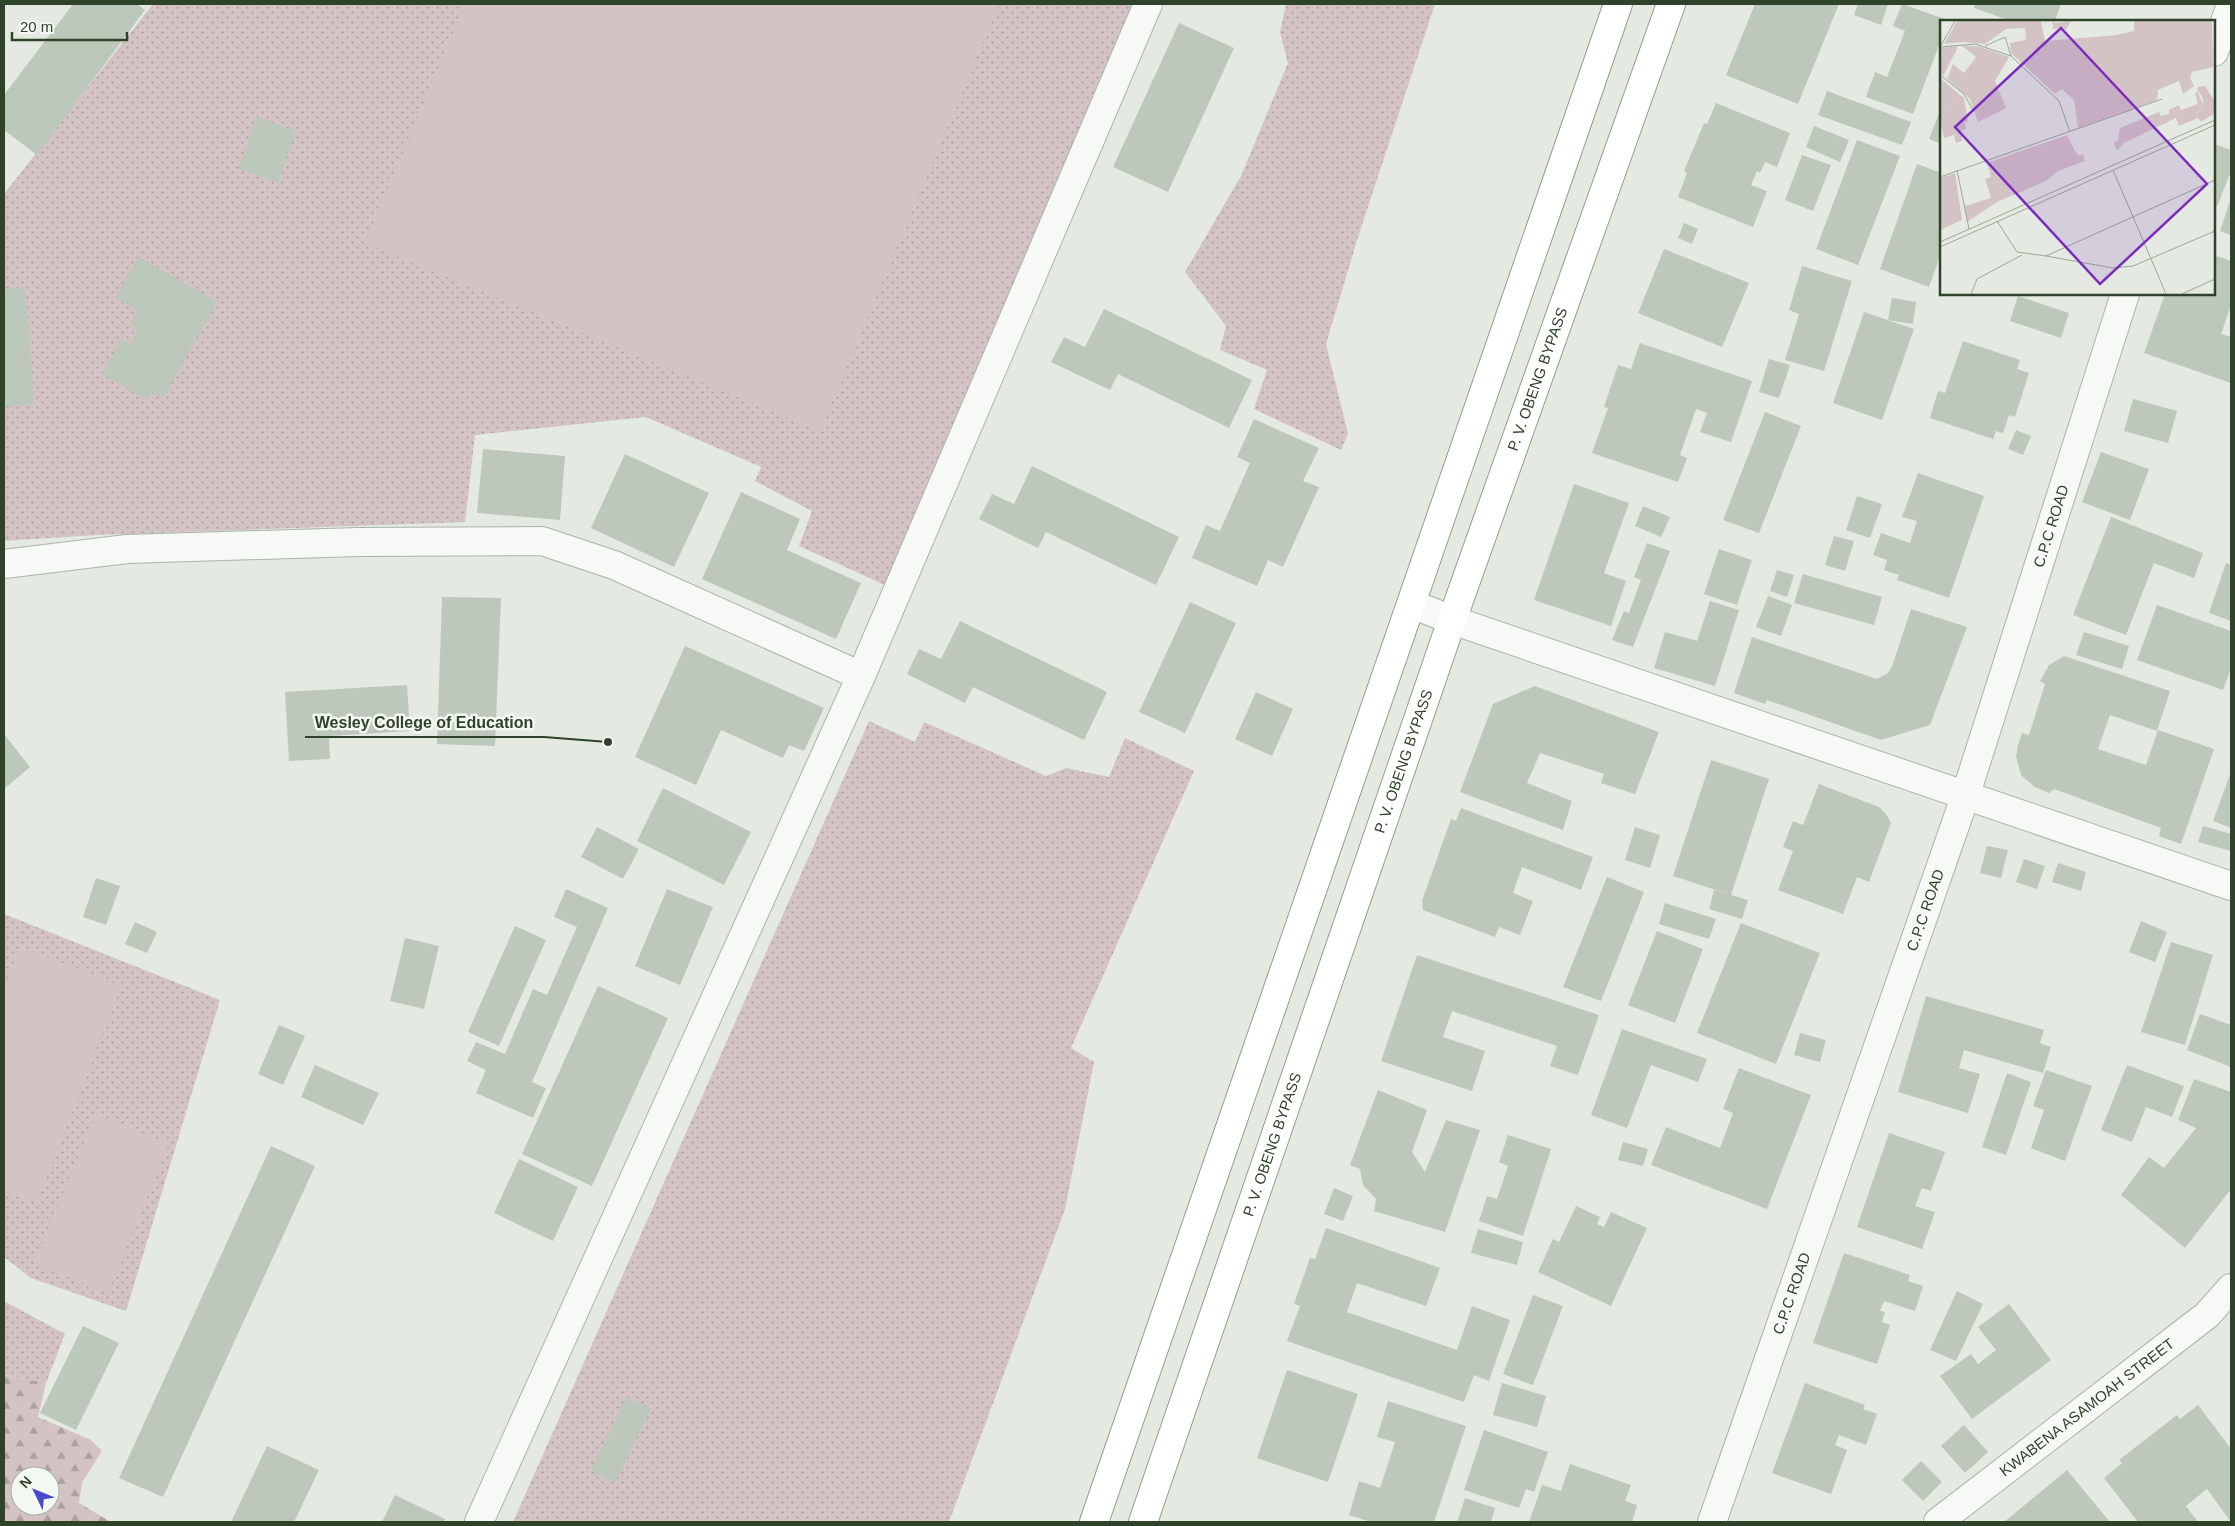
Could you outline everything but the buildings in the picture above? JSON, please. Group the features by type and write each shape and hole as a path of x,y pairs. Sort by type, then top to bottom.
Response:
{"highway":[{"path":"1094,1522 1618,4"},
{"name":"P. V. OBENG BYPASS","path":"1143,1522 1452,620 1671,4"}],"street":[{"path":"479,1522 861,676 1148,4"},
{"path":"2215,49 2231,5"},
{"name":"C.P.C ROAD","path":"1712,1522 1965,797 2125,295"},
{"path":"4,564 127,549 358,542 542,541 614,566 861,676"},
{"path":"1412,604 1452,620 1965,797 2231,886"},
{"name":"KWABENA ASAMOAH STREET","path":"1938,1522 2207,1315 2231,1288"}],"green space":[{"path":"153,4 1138,4 887,586 799,546 812,511 755,481 761,467 646,417 475,435 465,522 97,535 4,541 4,194"},
{"path":"465,4 999,4 820,431 365,243"},
{"path":"1286,4 1435,4 1358,237 1326,344 1348,434 1341,450 1254,409 1267,370 1220,350 1226,326 1185,272 1241,176 1288,63 1280,32"},
{"path":"869,721 915,742 924,722 1046,776 1066,768 1109,777 1125,738 1194,771 1071,1048 1094,1062 1065,1209 949,1522 513,1522"},
{"path":"4,914 220,1000 126,1311 31,1278 4,1257"},
{"path":"20,947 121,986 37,1203 4,1191 4,988"},
{"path":"96,1114 169,1144 108,1293 34,1263"},
{"path":"4,1301 65,1334 46,1383 4,1375"},
{"path":"4,1375 46,1383 38,1417 91,1440 102,1451 82,1483 79,1503 111,1522 4,1522"}],"place":[{"name":"Wesley College of Education","path":"608,742"}]}
